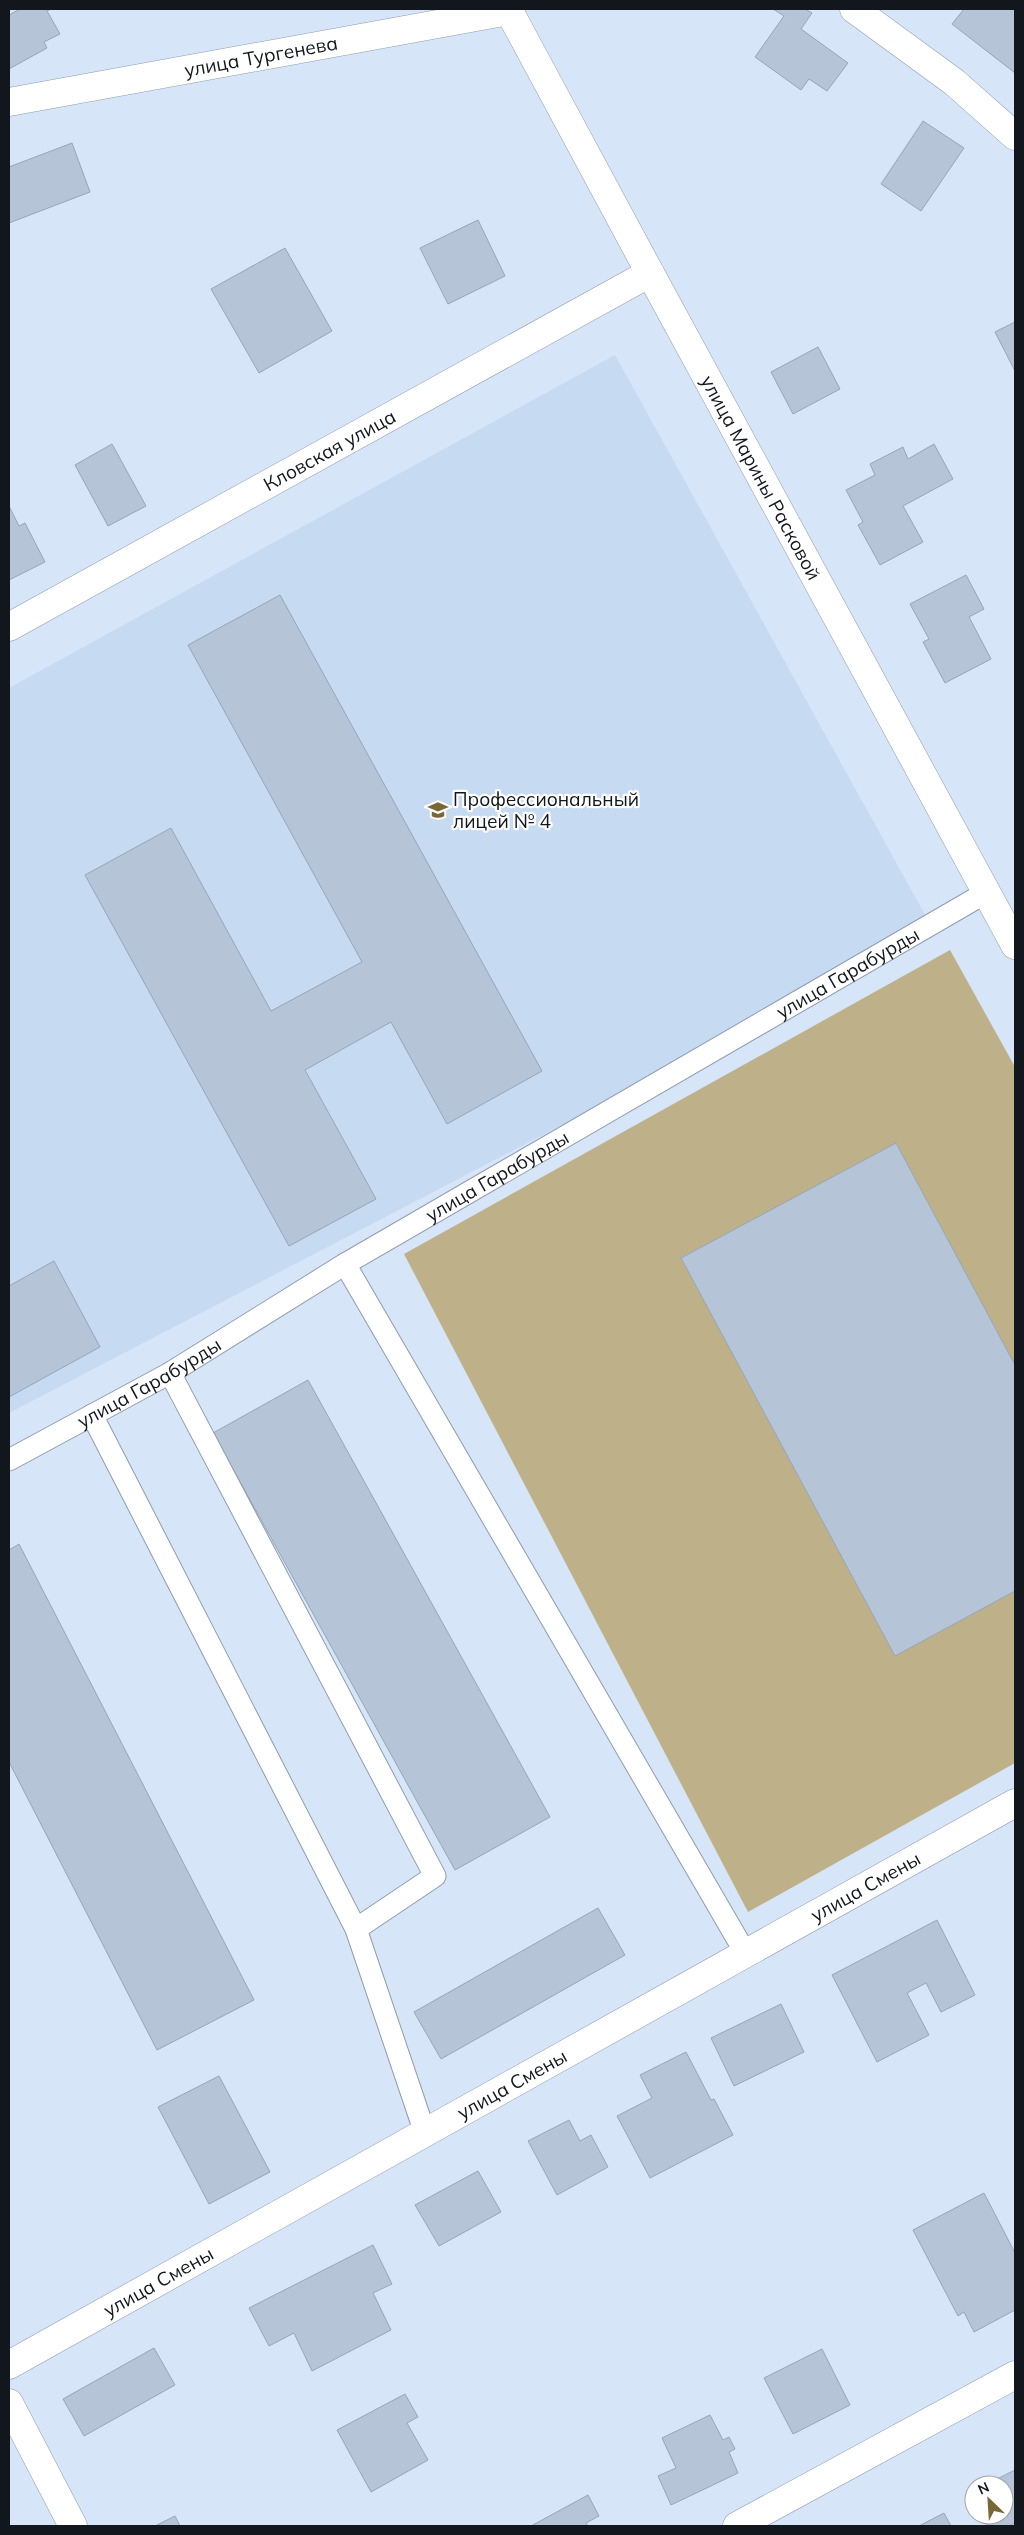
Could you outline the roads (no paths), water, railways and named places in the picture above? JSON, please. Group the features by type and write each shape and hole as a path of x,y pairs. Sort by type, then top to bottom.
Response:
{"street":[{"path":"854,9 954,82 1015,136"},
{"name":"улица Тургенева","path":"9,102 510,10"},
{"name":"улица Марины Расковой","path":"510,10 650,273 1015,945"},
{"name":"Кловская улица","path":"9,627 650,273"},
{"name":"улица Смены","path":"9,2365 1015,1803"},
{"path":"737,2526 1015,2375"},
{"path":"9,2403 72,2526"}],"lane":[{"name":"улица Гарабурды","path":"9,1460 170,1373 345,1264 986,892"},
{"path":"345,1264 746,1954"},
{"path":"170,1373 435,1876 356,1930"},
{"path":"92,1415 356,1930 425,2133"}],"place":[{"name":"Профессиональный лицей № 4","path":"438,810"}]}
